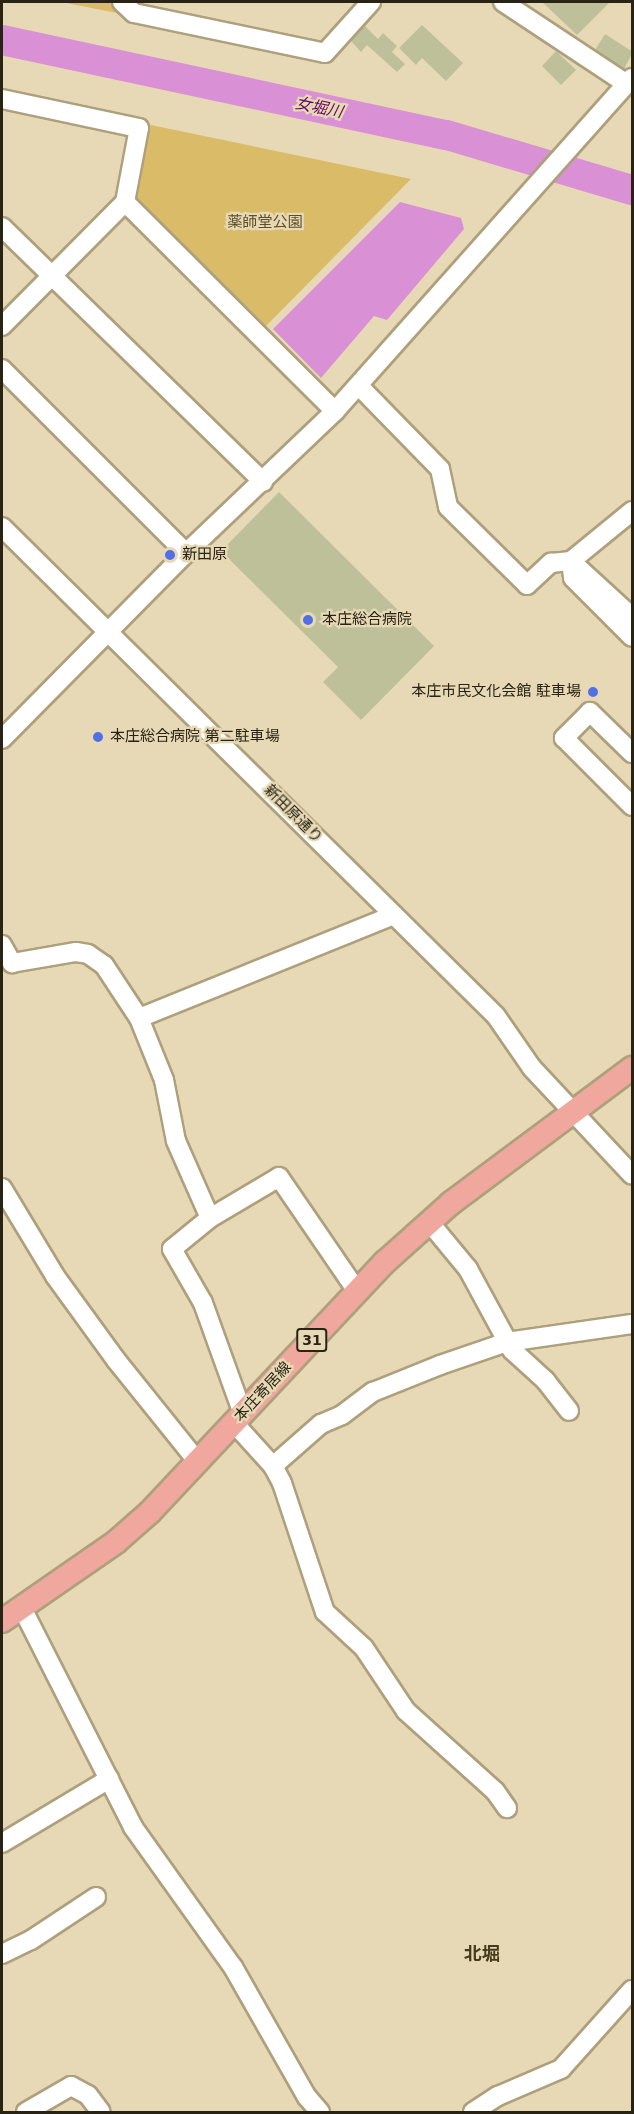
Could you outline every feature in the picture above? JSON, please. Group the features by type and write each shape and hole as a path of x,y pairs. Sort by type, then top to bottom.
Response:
{"main road":[{"name":"本庄寄居線","path":"2,1621 116,1542 198,1462 357,1291 430,1223 633,1068"}],"street":[{"path":"134,5 325,53 371,2"},
{"path":"6,727 109,631 186,553 335,411 630,81 503,2"},
{"path":"2,99 139,128 125,202 2,326"},
{"path":"125,202 335,411"},
{"path":"2,227 263,482"},
{"path":"2,369 186,553"},
{"path":"359,386 440,469 448,507 527,585 550,563 571,561 633,511"},
{"name":"新田原通り","path":"2,527 496,1016 532,1068 633,1175"},
{"path":"571,561 633,617"},
{"path":"571,561 573,578 633,637"},
{"path":"633,753 590,712 564,738 633,806"},
{"path":"139,1018 394,915"},
{"path":"2,945 12,963 76,952 88,954 104,965 139,1018 164,1080 176,1141 210,1218"},
{"path":"357,1291 279,1177 210,1218 172,1249 203,1303 238,1419 273,1466 299,1528 325,1612 364,1648 406,1712 495,1791 507,1808"},
{"path":"2,1188 55,1276 116,1360 198,1462"},
{"path":"430,1223 468,1269 507,1342 569,1411"},
{"path":"273,1466 321,1424 342,1415 373,1392 507,1342 633,1324"},
{"path":"22,1608 133,1827 233,1967 307,2097 320,2112"},
{"path":"2,1843 109,1779"},
{"path":"2,1954 32,1940 96,1897"},
{"path":"473,2112 498,2096 561,2069 633,1990"},
{"path":"26,2112 70,2086 88,2094 101,2112"}],"green space":[{"path":"61,2 112,2 127,15"},
{"name":"薬師堂公園","path":"146,124 411,179 266,326 132,195"}],"shaded area":[{"path":"400,202 461,218 464,229 387,320 374,316 321,378 273,329"}],"building":[{"path":"542,2 610,2 577,35"},
{"path":"422,25 463,63 446,81 422,58 416,65 399,48"},
{"path":"365,26 378,39 383,33 397,46 392,52 405,64 397,72 367,45 361,52 351,41"},
{"path":"605,34 633,52 624,69 595,50"},
{"path":"556,51 576,70 561,85 542,66"},
{"path":"279,492 434,646 361,720 323,682 338,667 221,551"}],"waterway":[{"name":"女堀川","path":"2,40 447,135 632,190"}],"place":[{"name":"新田原","path":"170,555"},
{"name":"本庄総合病院","path":"308,620"},
{"name":"本庄市民文化会館 駐車場","path":"593,692"},
{"name":"本庄総合病院 第二駐車場","path":"98,737"}],"district":[{"name":"北堀","path":"482,1954"}]}
